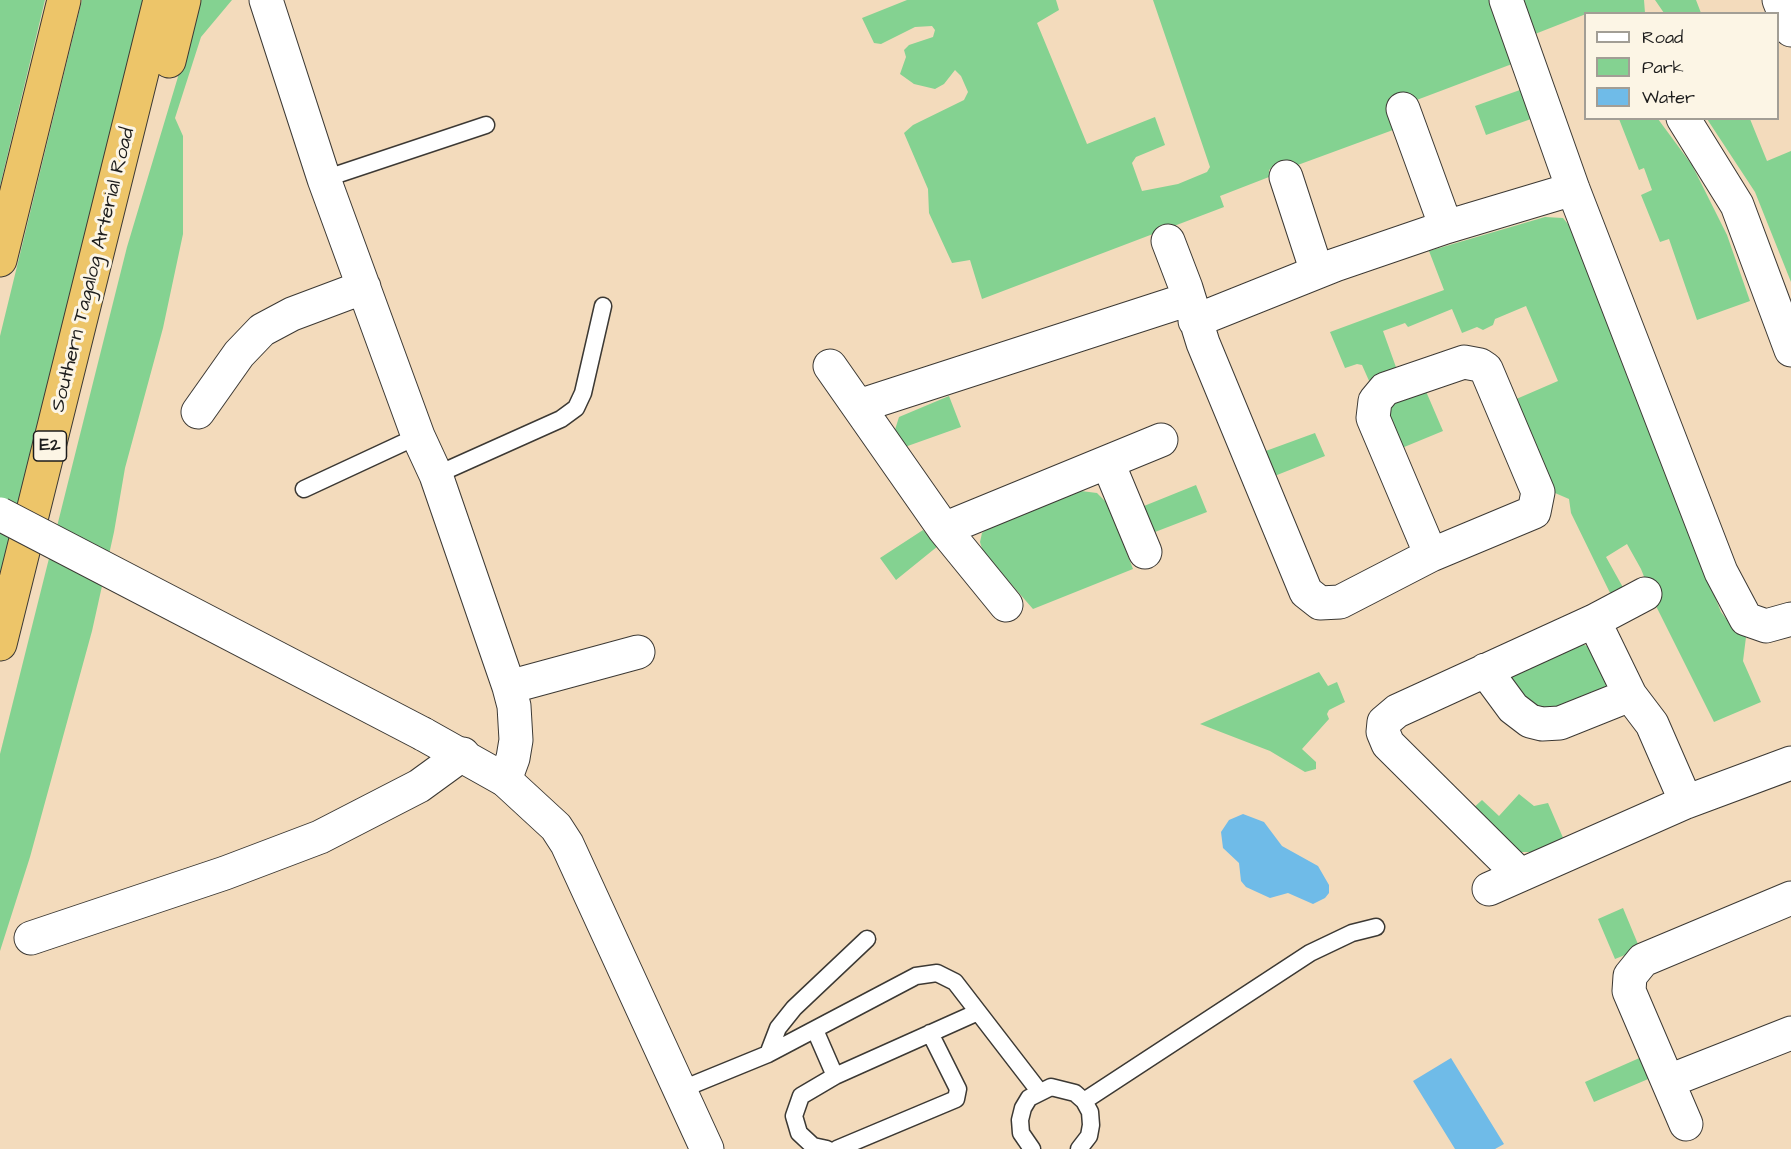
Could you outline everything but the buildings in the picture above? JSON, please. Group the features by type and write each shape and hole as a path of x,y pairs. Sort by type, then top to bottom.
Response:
{"highway":[{"path":"0,260 64,0"},
{"name":"Southern Tagalog Arterial Road","path":"0,644 160,0"},
{"path":"99,248 159,98 184,0"}],"street":[{"path":"266,0 324,179 418,436 436,475 509,687 515,713 516,740 513,758 505,780"},
{"path":"1506,0 1574,189 1714,556 1746,619 1761,625 1791,619"},
{"path":"1403,109 1446,227"},
{"path":"1684,120 1737,205 1791,350"},
{"path":"1286,177 1317,272"},
{"path":"859,406 1192,310 1317,272 1446,227 1574,189"},
{"path":"1168,241 1192,310 1306,592 1320,603 1340,602 1431,555 1530,516 1539,499 1491,376 1480,364 1464,362 1386,389 1375,401 1373,418 1431,555"},
{"path":"198,412 239,354 262,330 292,314 364,286"},
{"path":"830,366 859,406 878,438 944,529 1006,605"},
{"path":"944,529 1161,440"},
{"path":"1108,463 1145,552"},
{"path":"0,514 463,754 505,780 544,813 567,844 707,1149"},
{"path":"1519,874 1388,744 1383,732 1384,722 1396,711 1594,621 1645,594"},
{"path":"1594,621 1630,695 1652,724 1686,802"},
{"path":"509,687 638,652"},
{"path":"1485,670 1513,708 1530,721 1542,724 1560,723 1630,695"},
{"path":"31,938 214,877 320,837 419,786 463,754"},
{"path":"1489,889 1686,802 1791,763"},
{"path":"1686,1124 1629,991 1628,982 1634,969 1643,960 1791,898"},
{"path":"1669,1081 1791,1033"}],"lane":[{"path":"324,179 486,125"},
{"path":"436,475 561,419 576,408 583,393 603,306"},
{"path":"304,489 418,436"},
{"path":"1084,1101 1310,953 1352,933 1376,927"},
{"path":"768,1054 778,1028 794,1008 867,939"},
{"path":"680,1090 768,1054 916,976 937,973 955,982 1039,1091"},
{"path":"828,1149 813,1146 799,1132 794,1116 801,1096 836,1076 978,1012"},
{"path":"815,1030 836,1076"},
{"path":"837,1149 956,1099 958,1089 930,1033"},
{"path":"1032,1149 1021,1132 1020,1120 1026,1103 1039,1091 1052,1087 1064,1088 1084,1101 1090,1112 1091,1125 1081,1148"}],"green space":[{"path":"0,0 45,0 0,186"},
{"path":"82,0 144,0 0,586 0,336"},
{"path":"201,0 232,0 201,37 175,118 183,136 183,234 163,328 125,468 114,532 92,631 30,857 0,951 0,754 127,247"},
{"path":"907,0 1056,0 1059,10 1037,23 1087,144 1155,117 1165,145 1136,157 1132,163 1142,191 1178,184 1207,172 1210,167 1153,0 1489,0 1512,64 1414,101 1407,92 1398,94 1389,100 1386,107 1393,130 1295,166 1277,163 1269,170 1269,177 1220,196 1224,207 982,299 970,260 952,263 929,213 928,189 904,133 913,125 964,100 968,92 961,76 955,70 944,84 935,89 914,84 900,74 906,57 904,50 909,45 933,37 935,30 932,26 915,27 881,44 874,43 862,18"},
{"path":"1523,0 1644,0 1645,12 1584,12 1584,15 1535,34"},
{"path":"1655,0 1696,0 1701,12 1663,12"},
{"path":"1520,90 1531,119 1486,135 1475,106"},
{"path":"1619,120 1659,120 1692,165 1727,235 1750,301 1697,320 1669,239 1660,242 1641,195 1652,190 1644,168 1639,170"},
{"path":"1708,120 1750,120 1767,161 1791,151 1791,282 1755,192"},
{"path":"1545,217 1563,218 1572,229 1625,371 1721,612 1731,625 1746,637 1743,661 1761,702 1714,722 1627,544 1606,557 1625,591 1612,597 1571,513 1569,499 1555,493 1514,400 1558,381 1526,306 1495,319 1493,325 1483,330 1477,327 1462,333 1452,309 1408,327 1405,323 1383,331 1397,370 1370,383 1362,365 1357,364 1345,368 1330,332 1444,290 1429,251"},
{"path":"1425,389 1443,431 1397,450 1386,405"},
{"path":"949,396 961,427 902,448 894,433 899,417"},
{"path":"1315,433 1325,456 1272,477 1263,452"},
{"path":"1196,485 1207,512 1155,532 1144,506"},
{"path":"1081,491 1097,493 1108,504 1133,569 1033,609 983,552 980,542 982,533 998,521"},
{"path":"923,530 938,546 896,580 880,558"},
{"path":"1581,644 1591,647 1608,678 1605,690 1535,714 1510,677"},
{"path":"1319,672 1328,686 1337,682 1345,702 1329,710 1327,714 1329,719 1302,749 1316,762 1316,769 1305,772 1270,751 1200,724"},
{"path":"1519,794 1534,806 1548,803 1564,840 1533,852 1518,852 1470,811 1482,800 1499,816"},
{"path":"1623,908 1640,949 1615,959 1598,919"},
{"path":"1644,1056 1653,1077 1594,1102 1585,1082"}],"water":[{"path":"1243,814 1264,822 1282,846 1318,866 1329,885 1329,893 1325,898 1313,904 1288,893 1270,898 1246,887 1241,881 1239,863 1223,848 1221,832 1229,820"},
{"path":"1451,1058 1504,1144 1495,1149 1455,1149 1413,1081"}]}
